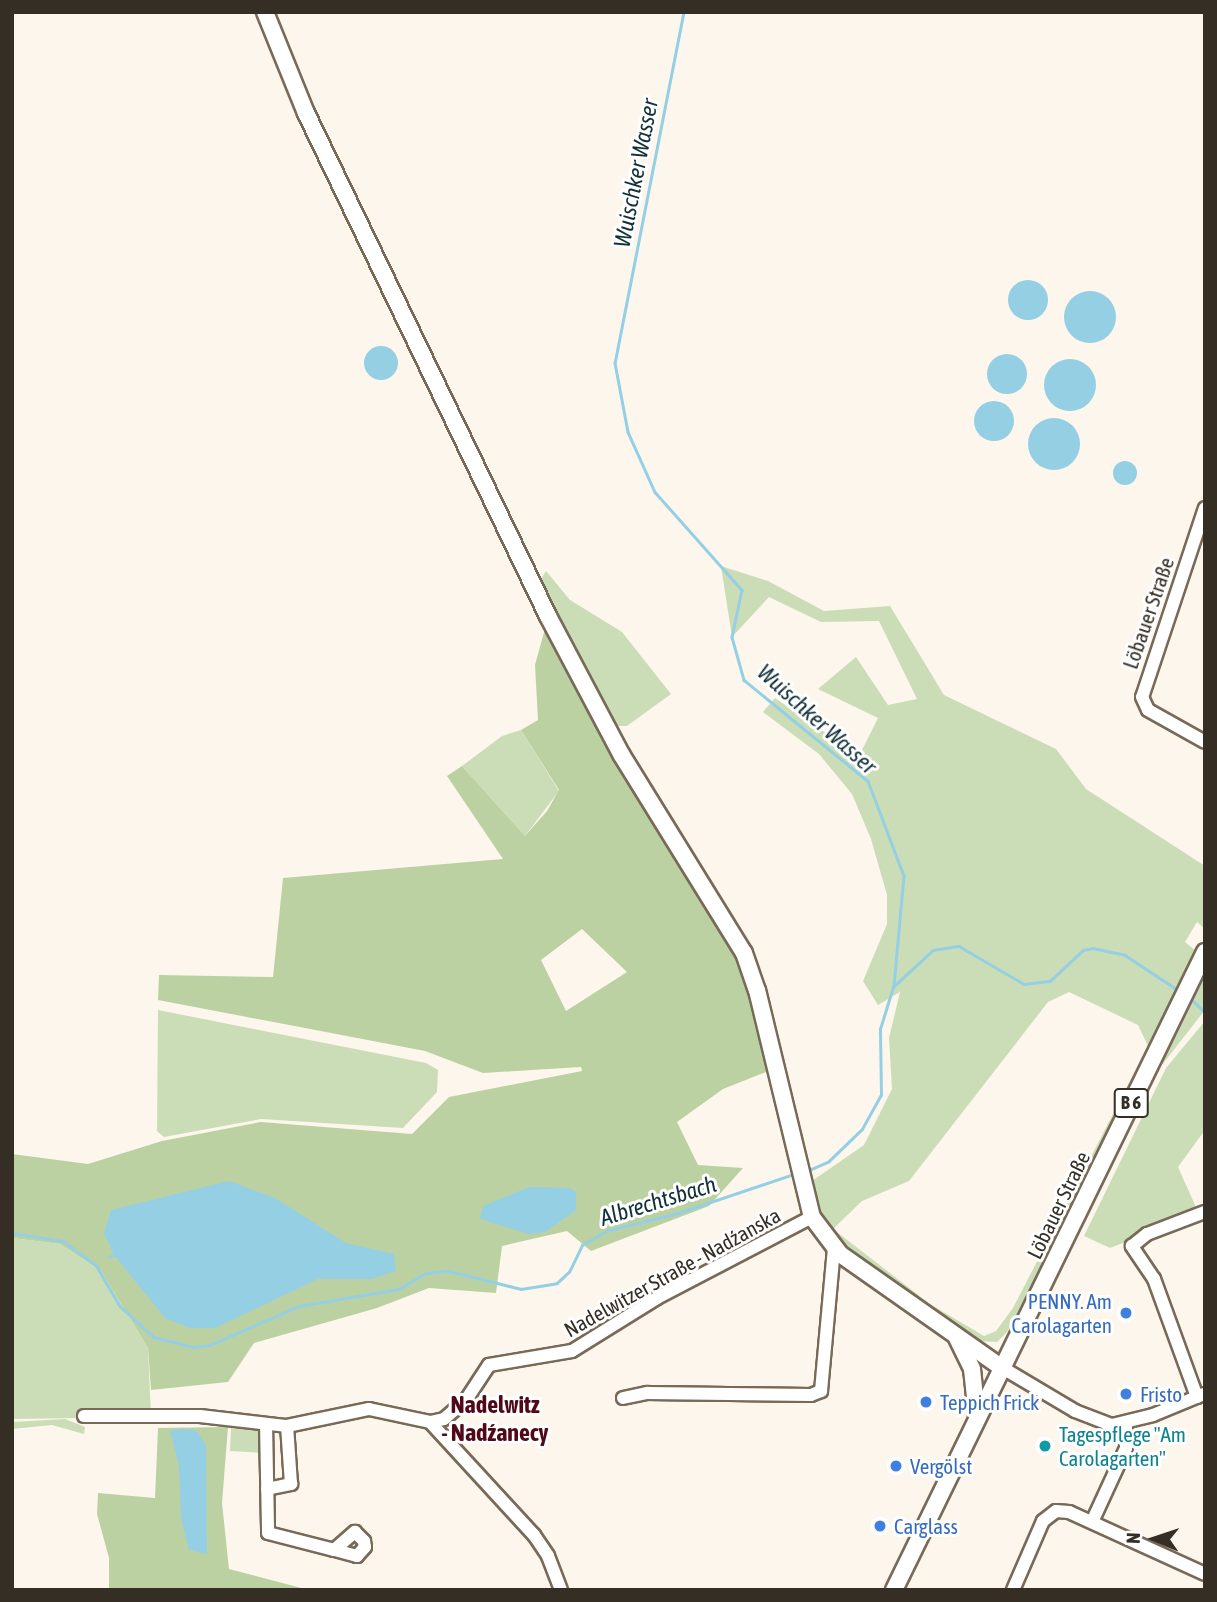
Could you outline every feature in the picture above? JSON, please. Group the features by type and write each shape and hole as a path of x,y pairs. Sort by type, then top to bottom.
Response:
{"main road":[{"path":"265,12 306,113 548,616 621,754 744,953 775,1067 800,1183 812,1217 834,1249 1001,1367"},
{"name":"Löbauer Straße","path":"894,1590 1205,952"},
{"path":"957,1338 972,1369 977,1416"}],"street":[{"name":"Löbauer Straße","path":"1205,508 1142,697 1148,710 1205,742"},
{"path":"1001,1367 1083,1416 1103,1424 1126,1424 1201,1395 1154,1279 1132,1246 1136,1239 1205,1212"},
{"name":"Nadelwitzer Straße - Nadźanska","path":"430,1422 456,1411 489,1365 572,1351 657,1298 812,1217"},
{"path":"623,1398 647,1393 811,1395 821,1391 834,1249"},
{"path":"84,1416 200,1416 287,1426 369,1409 430,1422 534,1535 548,1556 561,1590"},
{"path":"266,1424 268,1534 334,1550"},
{"path":"1092,1522 1126,1448 1126,1424"},
{"path":"267,1489 291,1484 287,1426"},
{"path":"1013,1590 1047,1516 1062,1510 1205,1574"}],"green space":[{"path":"721,566 768,581 824,611 890,606 944,695 1056,749 1086,789 1205,866 1205,929 1197,922 1185,942 1196,951 1069,1215 1007,1332 997,1342 978,1341 948,1324 847,1251 817,1211 809,1183 864,1145 892,1089 889,1038 900,992 878,1005 863,981 887,924 887,895 871,839 852,794 819,754 763,712 775,698 859,756 878,718 818,689 856,657 888,705 917,699 879,621 821,622 769,597 732,637","holes":["1069,992 1138,1025 1148,1046 1013,1308 996,1331 984,1336 930,1304 833,1229 862,1201 909,1181 1048,1002"]},
{"path":"546,571 570,600 622,632 671,694 627,726 615,726 538,584"},
{"path":"546,625 735,941 752,985 771,1070 723,1089 677,1122 698,1165 743,1168 709,1206 591,1251 567,1231 502,1246 496,1293 429,1288 377,1308 254,1343 228,1382 151,1390 148,1348 101,1271 60,1244 12,1238 12,1154 88,1164 162,1141 261,1122 412,1134 449,1097 582,1071 581,1067 483,1073 425,1051 158,1000 159,975 273,977 283,878 503,859 447,776 462,766 525,836 547,811 559,790 521,730 538,720 535,665","holes":["582,929 627,972 566,1011 541,960"]},
{"path":"521,730 559,791 525,836 462,766 502,736"},
{"path":"1205,962 1205,1010 1162,1065 1156,1062"},
{"path":"158,1010 426,1063 438,1070 437,1092 403,1128 261,1119 164,1137 157,1131"},
{"path":"1205,1021 1205,1130 1178,1167 1199,1214 1110,1248 1084,1236 1166,1068"},
{"path":"12,1238 60,1244 101,1271 148,1348 151,1417 12,1419"},
{"path":"65,1419 85,1427 84,1434 52,1425 12,1429 12,1422"},
{"path":"228,1427 222,1503 229,1569 309,1590 109,1590 109,1558 97,1514 98,1493 155,1498 158,1428"},
{"path":"231,1428 264,1431 264,1453 230,1451"}],"water":[{"path":"1028,280 1036,281 1042,286 1047,292 1047,308 1042,314 1036,319 1028,320 1020,319 1014,314 1009,308 1008,300 1009,292 1014,286 1020,281"},
{"path":"1090,291 1100,293 1108,299 1114,307 1114,327 1108,335 1100,341 1090,343 1080,341 1072,335 1066,327 1064,317 1066,307 1072,299 1080,293"},
{"path":"381,346 393,351 398,363 393,375 381,380 369,375 364,363 369,351"},
{"path":"1007,354 1015,355 1021,360 1026,366 1026,382 1021,388 1015,393 1007,394 999,393 993,388 988,382 987,374 988,366 993,360 999,355"},
{"path":"1070,359 1080,361 1088,367 1094,375 1094,395 1088,403 1080,409 1070,411 1060,409 1052,403 1046,395 1044,385 1046,375 1052,367 1060,361"},
{"path":"994,401 1002,402 1008,407 1013,413 1013,429 1008,435 1002,440 994,441 986,440 980,435 975,429 974,421 975,413 980,407 986,402"},
{"path":"1054,418 1064,420 1072,426 1078,434 1078,454 1072,462 1064,468 1054,470 1044,468 1036,462 1030,454 1028,444 1030,434 1036,426 1044,420"},
{"path":"1120,461 1130,461 1137,468 1137,478 1130,485 1120,485 1113,478 1113,468"},
{"path":"229,1181 275,1198 346,1243 394,1254 396,1271 372,1279 318,1279 215,1328 189,1328 165,1318 114,1255 104,1233 111,1210"},
{"path":"529,1187 571,1188 576,1192 576,1210 545,1232 529,1234 480,1219 483,1206"},
{"path":"196,1430 206,1445 207,1554 189,1550 181,1518 179,1465 170,1431"}],"waterway":[{"name":"Wuischker Wasser","path":"684,12 615,363 628,432 655,492 742,590 732,637 744,680 868,781 904,876 894,985"},
{"name":"Albrechtsbach","path":"807,1171 829,1161 862,1129 881,1095 880,1029 893,987 933,950 959,946 1024,984 1050,981 1083,950 1093,948 1125,955 1178,990"},
{"name":"Albrechtsbach","path":"1190,998 1205,1012"},
{"name":"Albrechtsbach","path":"12,1233 63,1241 96,1265 120,1306 154,1337 193,1347 210,1345 299,1306 399,1289 426,1273 449,1271 521,1289 557,1283 569,1272 582,1245 606,1231 678,1213 794,1174"},
{"path":"109,1257 114,1255"}],"place":[{"name":"PENNY. Am Carolagarten","path":"1126,1313"},
{"name":"Fristo","path":"1126,1394"},
{"name":"Teppich Frick","path":"926,1402"},
{"name":"Tagespflege \"Am Carolagarten\"","path":"1045,1446"},
{"name":"Vergölst","path":"896,1466"},
{"name":"Carglass","path":"880,1526"}],"district":[{"name":"Nadelwitz - Nadźanecy","path":"495,1419"}]}
